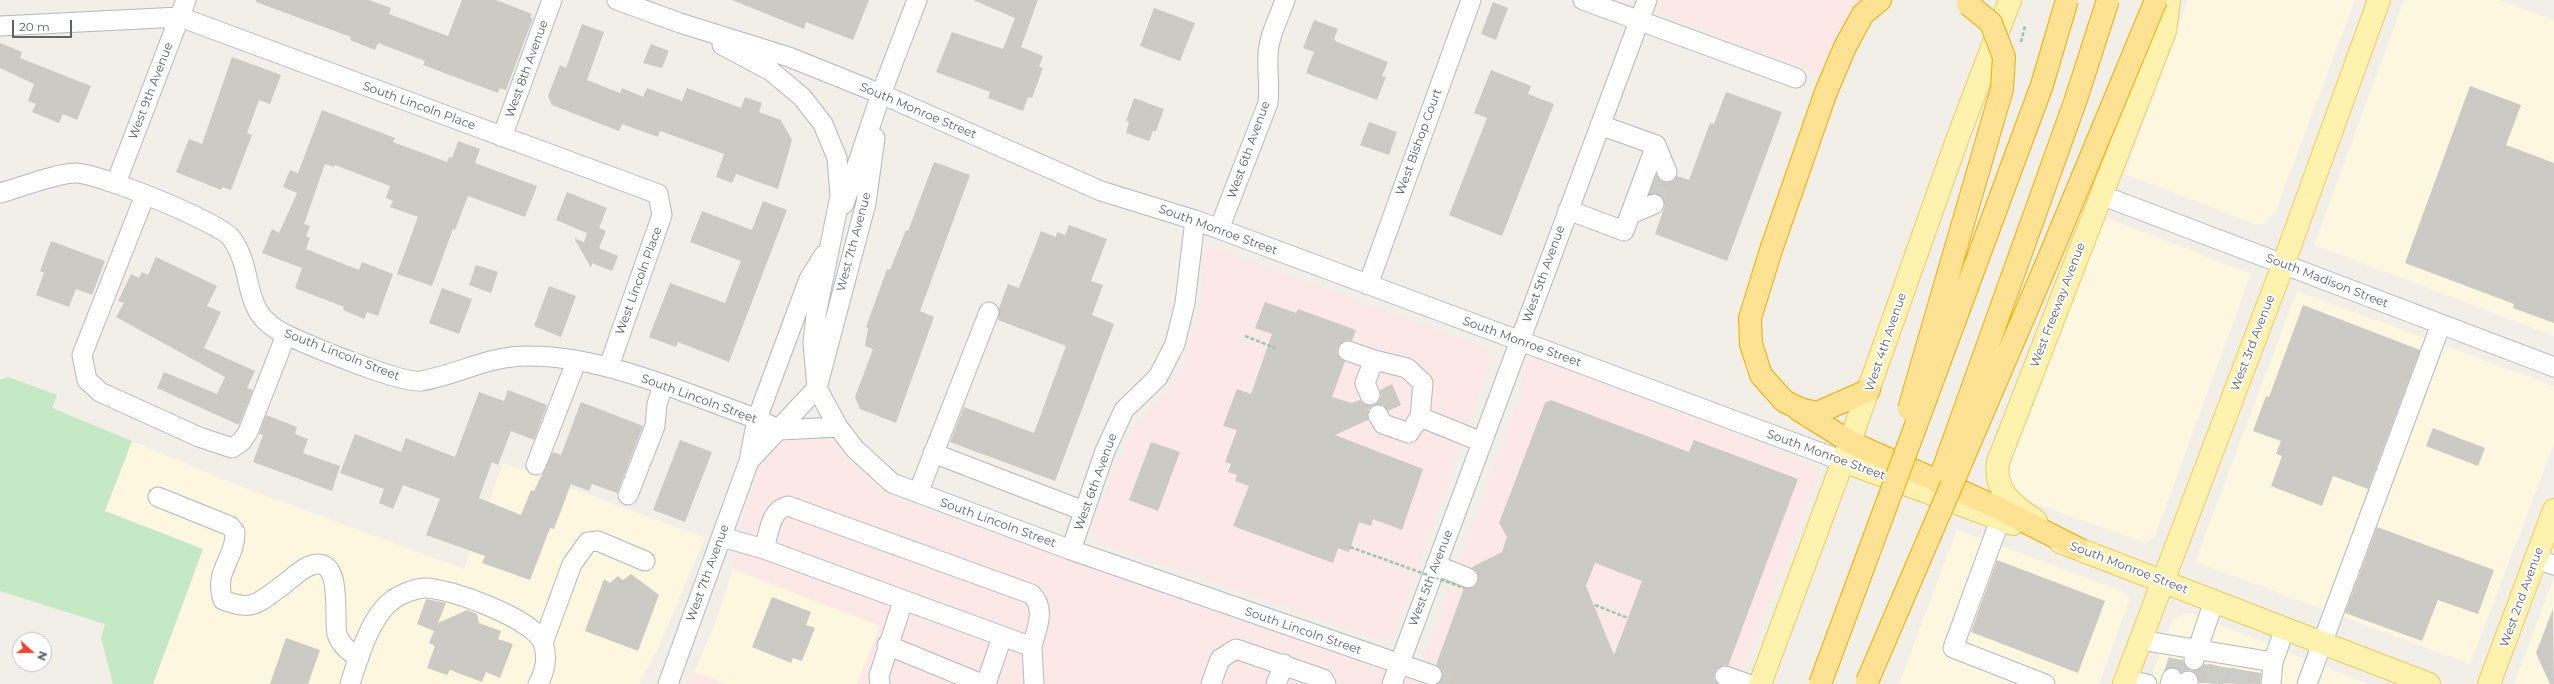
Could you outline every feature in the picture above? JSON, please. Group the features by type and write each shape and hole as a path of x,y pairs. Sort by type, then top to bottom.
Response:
{"highway":[{"path":"1880,0 1863,14 1845,47 1826,92 1771,250 1750,318 1751,344 1761,375 1784,401 1847,452 1994,506 2077,548"},
{"path":"2042,86 2059,0"},
{"path":"1820,684 1856,591 2042,86 2067,0"},
{"path":"1867,683 2075,102 2108,0"},
{"path":"1867,683 2046,265 2156,0"},
{"path":"1856,591 2002,88 2004,57 1992,23 1963,2"},
{"path":"1784,401 1800,409 1817,413 1869,390"}],"main road":[{"name":"West 4th Avenue","path":"1760,684 1847,452 1957,140 2010,0"},
{"name":"West Freeway Avenue","path":"2077,548 2027,514 2006,497 1999,487 1997,469 2008,434 2165,31 2169,0"},
{"name":"West 3rd Avenue","path":"2125,682 2283,265 2379,0"},
{"name":"South Monroe Street","path":"1847,452 2000,520 2323,642 2429,684"},
{"name":"West 2nd Avenue","path":"2489,684 2545,562 2554,510"}],"street":[{"name":"West 8th Avenue","path":"502,137 552,0"},
{"name":"South Monroe Street","path":"617,0 680,23 789,57 881,94 1100,191 1195,220 1519,340 1847,452"},
{"name":"West 7th Avenue","path":"668,684 749,461 757,419 809,279 832,241 881,94 917,0"},
{"name":"West 6th Avenue","path":"1219,229 1268,103 1271,85 1268,56 1270,42 1285,0"},
{"name":"West Bishop Court","path":"1368,285 1471,0"},
{"path":"1583,0 1796,78"},
{"name":"West 5th Avenue","path":"1392,684 1647,0"},
{"name":"West Freeway Avenue","path":"2165,31 2180,0"},
{"name":"South Lincoln Place","path":"183,8 502,137 658,194"},
{"path":"0,26 183,8"},
{"name":"West 9th Avenue","path":"116,183 183,8"},
{"name":"West 7th Avenue","path":"680,23 771,71 802,97 823,124 837,158 840,196 816,315 813,343 816,388 838,427"},
{"name":"West 7th Avenue","path":"749,461 780,430 816,388 866,203 881,94"},
{"path":"1600,125 1656,145 1667,172"},
{"path":"1568,210 1624,231 1656,145"},
{"name":"South Lincoln Street","path":"0,193 74,173 94,175 204,221 232,237 243,263 252,298 264,322 286,335 396,378 418,381 494,358 531,356 608,366 757,419 780,430 838,427 855,449 892,483 1071,550 1432,675"},
{"name":"West Lincoln Place","path":"608,366 662,215 658,194"},
{"name":"South Madison Street","path":"2101,195 2554,367"},
{"path":"145,196 82,355 87,380 100,392 199,437 232,448 241,442 248,432 286,335"},
{"path":"1631,214 1654,204"},
{"name":"West 6th Avenue","path":"1071,550 1105,451 1124,410 1158,377 1175,344 1185,303 1195,220"},
{"path":"918,493 989,312"},
{"path":"2307,684 2441,324"},
{"path":"1348,351 1374,360 1407,368 1423,383 1420,417 1409,433 1383,424 1378,416"},
{"path":"1370,395 1365,383 1374,360"},
{"path":"536,465 576,362"},
{"path":"628,495 655,426 657,404 663,386"},
{"path":"1420,417 1482,442"},
{"path":"933,453 1084,511"},
{"path":"158,497 230,526 235,532 236,539 221,574 219,585 223,600 242,608 264,600 307,567 317,564 327,568 332,573 336,586 337,634 341,643 359,658"},
{"path":"764,549 774,514 782,507 788,506 1031,594 1038,601 1041,610 1032,647 1034,684"},
{"path":"2000,520 1953,648 2045,684"},
{"path":"722,537 764,549 1032,647"},
{"path":"538,684 546,661 543,642 572,564 588,542 598,541 645,561"},
{"path":"1436,565 1466,583"},
{"path":"350,684 359,658 378,616 394,599 424,588 441,590 497,609 529,626 543,642"},
{"path":"880,684 879,676 887,645 903,601"},
{"path":"2188,654 2214,601"},
{"path":"2272,684 2273,662 2285,628"},
{"path":"986,684 1002,637"},
{"path":"2140,640 2188,654 2243,664 2273,662"},
{"path":"887,645 982,684"},
{"path":"1211,684 1220,659 1236,649 1284,664 1323,679 1326,684"},
{"path":"1276,684 1284,664"},
{"path":"1724,676 1748,684"},
{"path":"2125,682 2147,684"}],"path":[{"path":"1245,336 1275,348"},
{"path":"1350,547 1466,583"},
{"path":"1595,605 1628,618"}],"shaded area":[{"path":"1662,0 1860,0 1850,9 1821,74 1658,13"},
{"path":"2188,0 2355,0 2275,213 2264,224 2255,224 2125,174"},
{"path":"2404,0 2500,0 2554,20 2554,336 2314,245"},
{"path":"2107,218 2251,274 2155,536 2145,543 2026,500 2012,487 2009,476 2010,466 2056,334 2102,223"},
{"path":"1213,248 1475,344 1486,350 1491,359 1391,643 1095,541 1090,531 1134,427 1167,392 1183,365 1200,312 1204,251"},
{"path":"2297,291 2554,386 2554,444 2470,664 2195,562"},
{"path":"1538,358 1812,464 1817,469 1817,475 1739,684 857,684 880,626 733,569 747,501 764,455 776,441 792,433 810,431 829,439 871,484 896,498 1415,682 1517,405 1528,359"},
{"path":"132,441 237,485 464,569 503,463 705,538 657,651 639,684 153,684 203,549 104,511"},
{"path":"1957,529 2124,592 2128,596 2129,601 2099,684 1899,684"},
{"path":"733,569 880,626 857,684 725,684 694,672 716,621"},
{"path":"2554,577 2554,684 2514,684"},
{"path":"2185,613 2193,614 2368,684 2149,684 2172,621"},
{"path":"694,672 725,684 689,684"}],"green space":[{"path":"8,377 57,395 52,408 132,441 105,511 203,549 153,684 113,684 101,638 105,624 0,591 0,380"}],"building":[{"path":"256,0 369,0 391,8 389,14 448,36 462,0 496,0 532,14 530,17 533,18 506,90 500,88 498,93 423,65 425,61 378,43 375,50 350,40 351,37 256,2"},
{"path":"732,0 869,0 853,40 806,22 804,29"},
{"path":"973,0 1038,0 1021,47 1043,56 1039,67 1043,68 1032,98 1028,97 1023,111 988,98 990,92 936,72 952,32 1003,49 1015,18"},
{"path":"1493,2 1508,8 1496,40 1481,34"},
{"path":"1154,8 1195,23 1180,61 1140,46"},
{"path":"1314,20 1338,29 1334,39 1337,42 1388,62 1382,76 1386,77 1377,100 1306,73 1314,52 1303,48"},
{"path":"582,24 604,32 587,80 620,93 622,88 643,97 647,88 682,101 687,88 741,108 745,97 762,103 759,112 781,120 792,140 778,189 736,174 732,183 716,177 724,154 660,131 658,137 622,124 619,131 552,105 548,96 560,65 566,68"},
{"path":"0,43 22,52 20,58 91,86 77,120 63,114 59,123 32,112 36,104 28,101 34,84 0,68"},
{"path":"651,44 669,51 662,68 643,63"},
{"path":"232,57 281,75 270,104 259,100 247,133 252,135 231,190 222,187 221,190 176,172 189,139 202,144"},
{"path":"1491,70 1531,86 1528,94 1554,104 1502,236 1449,215 1487,118 1474,113"},
{"path":"2470,86 2521,105 2506,145 2554,163 2554,323 2513,308 2514,304 2405,263"},
{"path":"1726,92 1782,112 1727,261 1655,234 1665,205 1660,195 1650,194 1656,175 1665,183 1671,182 1677,176 1689,180 1710,123 1714,124"},
{"path":"1134,98 1164,109 1156,131 1153,131 1149,141 1126,133 1129,122 1126,121"},
{"path":"322,110 395,138 393,142 447,162 449,157 452,158 458,141 480,149 475,163 537,186 525,217 468,196 455,230 453,229 432,286 397,274 418,217 390,207 393,201 386,198 390,186 335,165 334,167 325,164 304,224 310,226 306,236 310,238 306,249 359,270 362,262 393,274 378,316 367,312 364,319 343,310 344,307 295,288 302,268 262,253 272,229 279,233 297,193 283,187 290,170 298,173"},
{"path":"1369,122 1397,132 1389,155 1360,145"},
{"path":"934,162 970,175 920,311 934,317 896,423 860,409 855,397 873,349 865,346 868,328 866,327 887,269 890,270 906,230 908,231"},
{"path":"567,192 607,208 599,228 606,231 599,248 618,256 612,271 592,263 591,268 574,238 584,242 587,233 556,220"},
{"path":"763,201 787,210 729,362 678,342 676,347 649,337 670,283 725,303 741,261 690,242 702,211 752,230"},
{"path":"1069,225 1107,239 1091,281 1103,285 1092,315 1114,324 1055,481 950,442 964,407 1034,433 1066,346 998,320 999,308 1008,284 1019,288 1041,231 1056,237 1057,232 1065,235"},
{"path":"51,241 105,261 92,295 76,289 69,307 36,295 44,273 40,271"},
{"path":"156,257 217,286 207,306 221,312 204,348 255,371 247,388 253,390 239,425 157,388 164,372 217,394 225,377 116,317 124,303 118,301 131,274 139,278 142,272 148,275"},
{"path":"476,265 498,272 491,293 469,285"},
{"path":"549,286 576,296 561,337 534,326"},
{"path":"442,288 472,299 459,334 429,323"},
{"path":"1265,302 1296,313 1298,309 1356,330 1352,341 1346,340 1338,347 1337,353 1345,361 1332,397 1352,403 1360,400 1364,404 1373,405 1368,410 1368,420 1335,435 1423,469 1402,530 1373,519 1371,526 1359,522 1349,552 1338,548 1333,563 1233,526 1249,486 1235,481 1237,475 1228,472 1231,464 1225,462 1237,430 1223,426 1237,389 1251,394 1272,334 1255,328"},
{"path":"2303,305 2420,350 2368,489 2333,476 2322,506 2271,486 2282,456 2276,454 2281,441 2253,431 2266,396 2269,397"},
{"path":"1392,384 1401,405 1388,411 1383,405 1375,405 1381,397 1380,390"},
{"path":"508,390 547,405 534,440 511,431 498,465 492,462 479,498 521,515 531,490 534,491 553,452 561,455 581,402 643,426 617,493 592,484 589,491 571,484 554,529 550,528 530,580 482,563 485,556 426,535 440,499 403,485 393,509 379,503 384,489 340,473 355,434 401,452 406,438 455,457 479,392 504,401"},
{"path":"1551,400 1689,452 1694,440 1798,479 1728,666 1723,665 1715,672 1714,678 1718,684 1438,684 1442,679 1443,673 1436,665 1464,588 1474,587 1478,582 1477,572 1472,567 1502,552 1507,537 1499,523 1545,403","holes":["1595,563 1642,581 1614,655 1586,586"]},
{"path":"266,415 297,427 295,434 308,439 303,453 340,466 332,491 253,462 263,435 259,434"},
{"path":"2433,428 2485,448 2478,466 2426,446"},
{"path":"680,440 712,452 685,522 653,510"},
{"path":"1151,442 1180,452 1158,511 1129,500"},
{"path":"2377,527 2494,570 2478,614 2438,600 2422,641 2345,613"},
{"path":"1997,560 2105,601 2078,673 1971,632"},
{"path":"631,574 659,595 638,651 585,631 604,579 610,583 618,576 623,580"},
{"path":"772,597 811,612 806,625 815,628 802,661 793,658 791,663 752,647"},
{"path":"426,599 446,603 438,623 467,610 477,614 479,623 501,631 498,639 513,644 500,678 486,672 482,682 450,670 447,675 427,668 435,646 429,643 434,631 417,624"},
{"path":"2553,609 2554,684 2550,684 2536,653"},
{"path":"286,638 320,650 308,684 270,684"},
{"path":"2170,658 2183,660 2186,667 2191,670 2181,672 2175,667 2166,669"},
{"path":"2204,664 2261,673 2260,684 2199,683 2196,674 2191,671 2201,668"}],"tunnel":[{"path":"1654,204 1667,172"},
{"path":"2172,678 2178,659"},
{"path":"2213,684 2218,666"},
{"path":"2237,684 2241,670"},
{"path":"1432,675 1458,684"}]}
